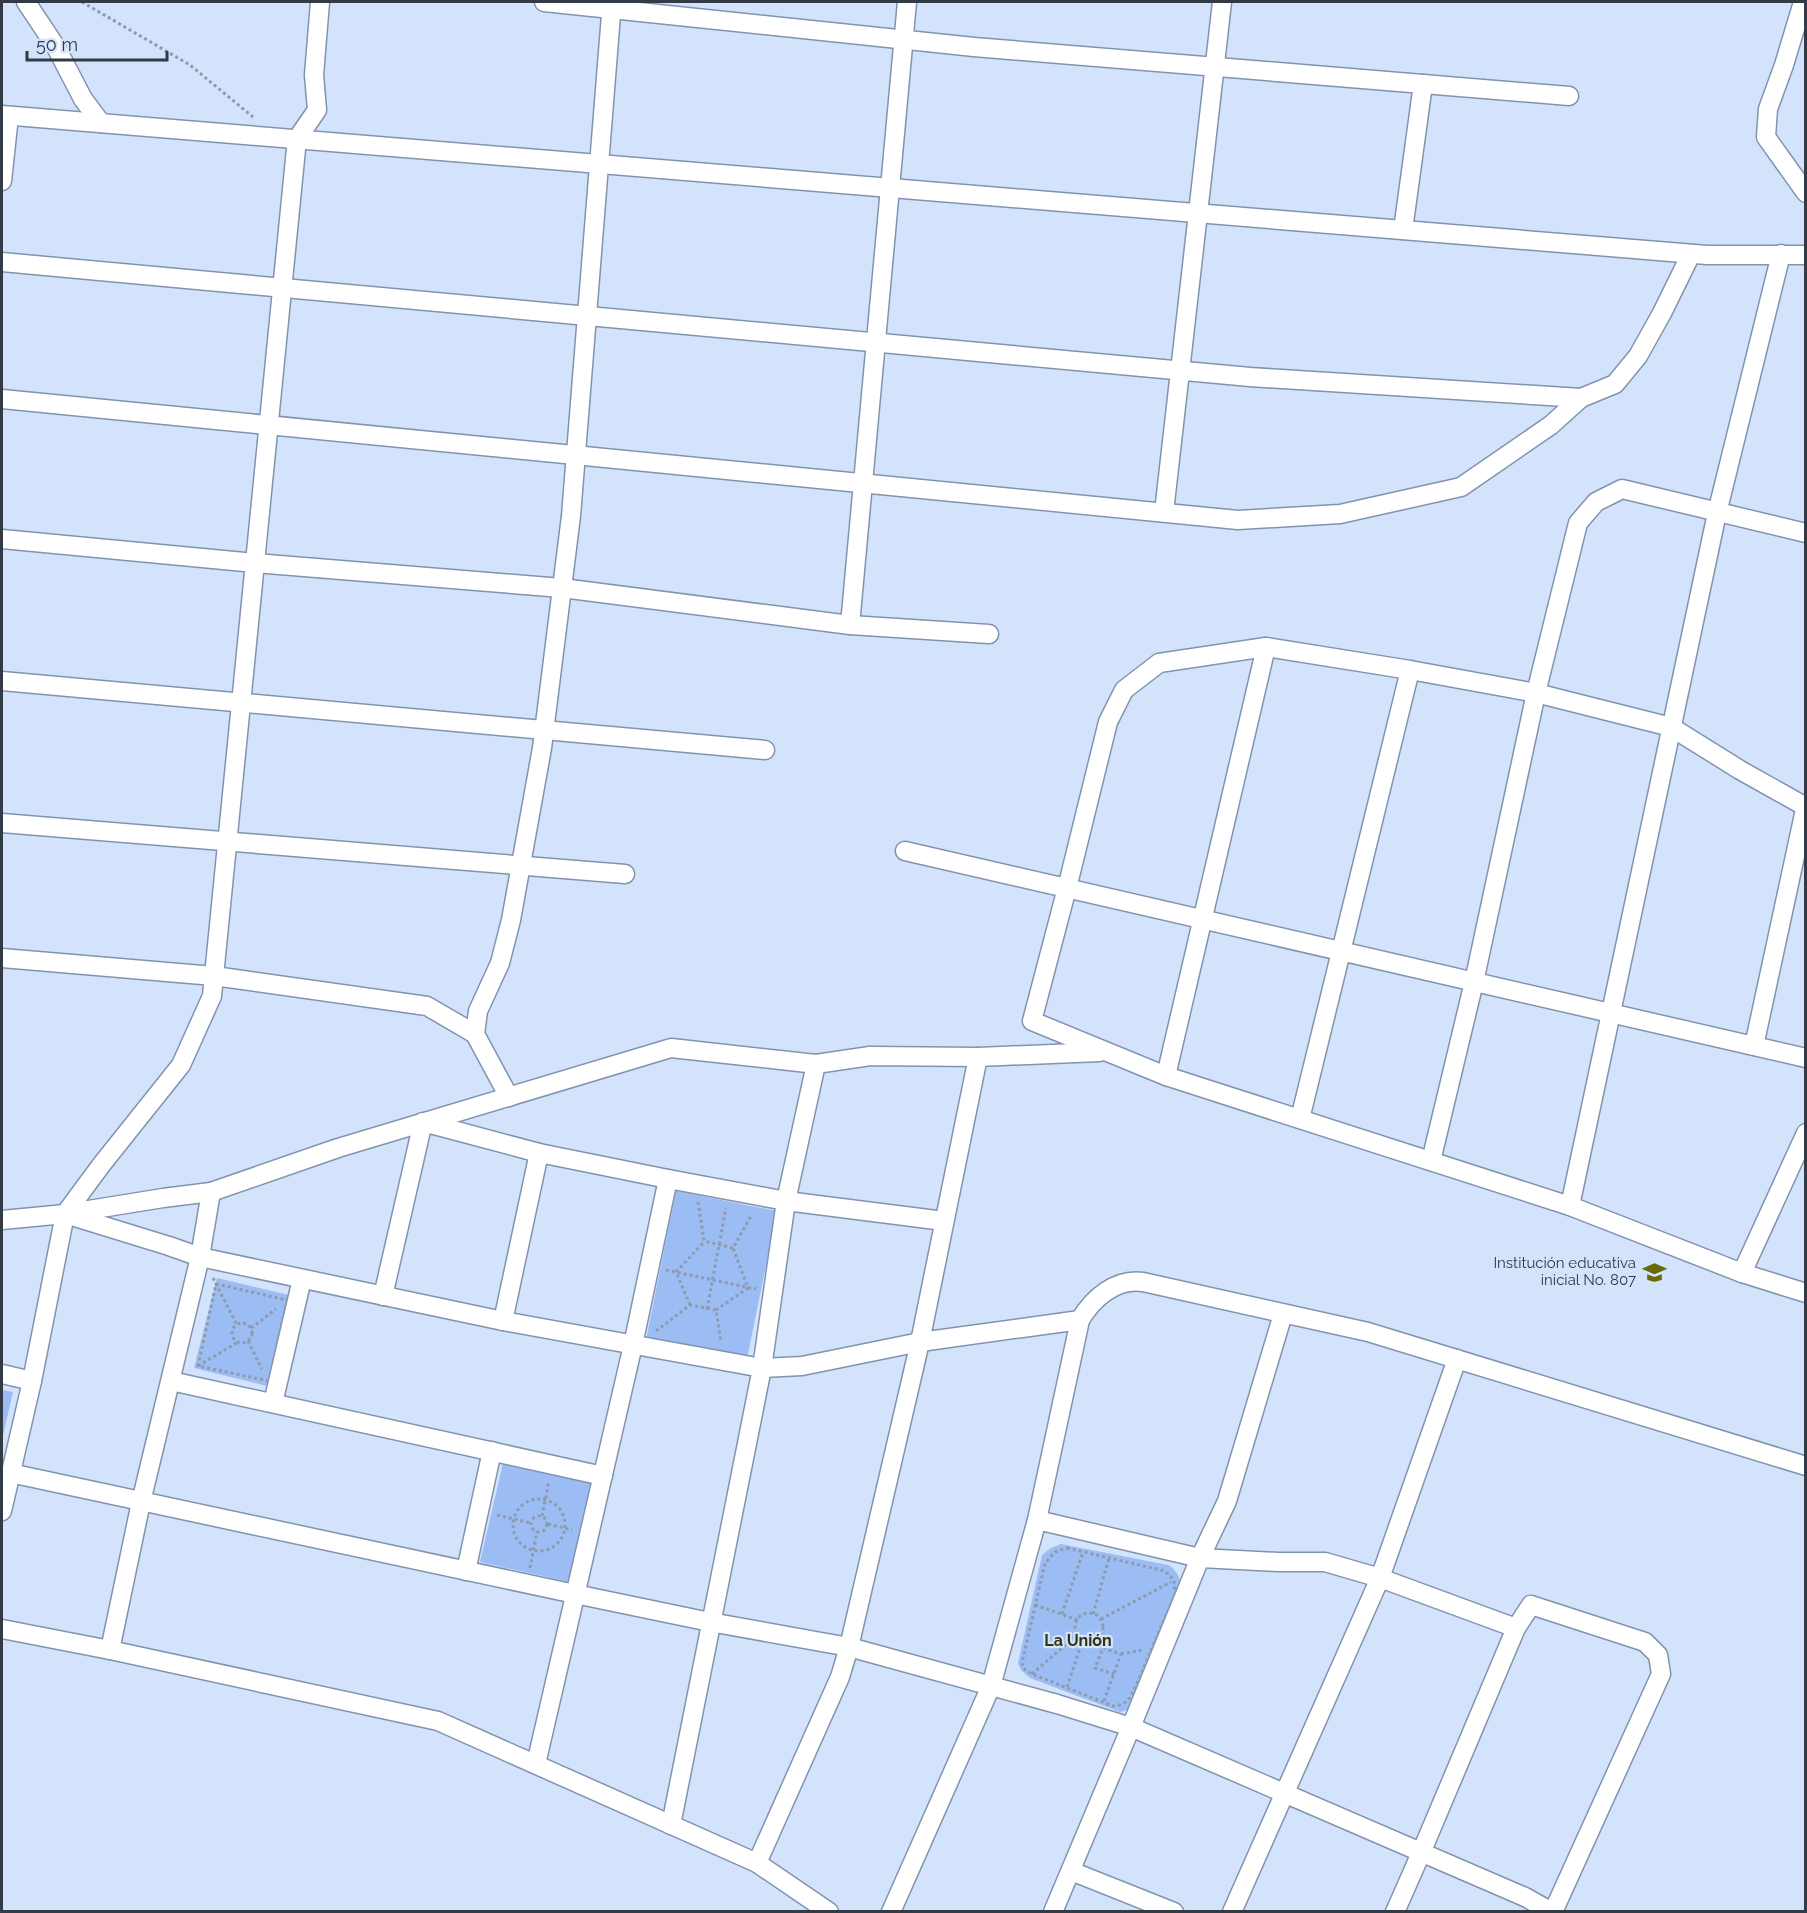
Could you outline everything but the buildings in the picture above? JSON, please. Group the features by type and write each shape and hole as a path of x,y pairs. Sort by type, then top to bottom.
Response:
{"street":[{"path":"26,2 56,47 83,99 102,123"},
{"path":"3,1501 32,1381 65,1214 182,1065 212,996 297,139 317,110 314,75 320,2"},
{"path":"543,2 611,5 903,40 1569,96"},
{"path":"850,625 907,2"},
{"path":"1164,512 1222,2"},
{"path":"1803,2 1768,109 1766,137 1806,193"},
{"path":"475,1034 478,1011 500,963 506,942 544,730 571,516 611,5"},
{"path":"1403,230 1423,84"},
{"path":"2,181 5,115 1691,254 1806,255"},
{"path":"2,399 1238,519 1340,514 1461,487 1551,425 1581,398 1615,384 1638,356 1691,254"},
{"path":"1570,1206 1717,513 1781,255"},
{"path":"2,262 1250,377 1581,398"},
{"path":"1431,1161 1474,982 1536,693 1578,524 1596,502 1622,489 1806,533"},
{"path":"2,539 255,563 562,588 850,625 989,634"},
{"path":"1166,1076 1266,647"},
{"path":"1754,1046 1805,806 1740,770 1671,727 1536,693 1266,647 1159,663 1124,690 1108,722 1032,1021 1166,1076 1570,1206 1742,1273 1806,1293"},
{"path":"1300,1119 1410,670"},
{"path":"2,681 765,750"},
{"path":"2,823 626,874"},
{"path":"905,851 1806,1058"},
{"path":"2,958 214,976 427,1006 475,1034 509,1097"},
{"path":"2,1220 65,1214 211,1192 338,1148 671,1048 816,1064 870,1056 978,1057 1106,1051"},
{"path":"757,1863 840,1677 849,1647 920,1342 978,1057"},
{"path":"671,1825 762,1368 786,1201 816,1064"},
{"path":"423,1122 539,1153 668,1179 786,1201 944,1221"},
{"path":"383,1296 423,1122"},
{"path":"1742,1273 1806,1133"},
{"path":"503,1321 539,1153"},
{"path":"536,1764 633,1345 668,1179"},
{"path":"110,1650 141,1502 200,1257 211,1192"},
{"path":"65,1214 200,1257 503,1321 762,1368 802,1366 920,1342 1080,1320"},
{"path":"273,1403 292,1301 302,1279"},
{"path":"891,1911 992,1686 1037,1520 1080,1320 1093,1302 1104,1293 1126,1282 1136,1281 1368,1332 1806,1466"},
{"path":"1053,1911 1200,1558 1227,1501 1283,1314"},
{"path":"1232,1911 1380,1578 1457,1359"},
{"path":"2,1374 32,1381"},
{"path":"171,1381 603,1476"},
{"path":"466,1571 492,1451"},
{"path":"10,1473 710,1622 849,1647 992,1686 1131,1727 1285,1792 1421,1853 1553,1911 1661,1674 1658,1655 1645,1642 1531,1605 1516,1628 1421,1853 1395,1911"},
{"path":"1037,1520 1200,1558 1267,1562 1325,1562 1380,1578 1516,1628"},
{"path":"2,1629 438,1721 757,1863 829,1911"},
{"path":"1071,1871 1174,1911"}],"path":[{"path":"82,2 190,65 277,138"},
{"path":"689,1201 707,1204"},
{"path":"698,1203 704,1241"},
{"path":"716,1206 734,1210"},
{"path":"707,1309 726,1208"},
{"path":"743,1212 762,1215"},
{"path":"748,1288 733,1248 752,1214"},
{"path":"704,1241 733,1248"},
{"path":"676,1272 704,1241"},
{"path":"200,1257 237,1325"},
{"path":"666,1270 758,1290"},
{"path":"676,1272 690,1305"},
{"path":"216,1284 292,1301"},
{"path":"198,1366 216,1284"},
{"path":"690,1305 716,1310 748,1288"},
{"path":"251,1328 292,1301"},
{"path":"198,1366 269,1381 292,1301"},
{"path":"653,1334 690,1305"},
{"path":"716,1310 723,1350"},
{"path":"653,1334 655,1323"},
{"path":"171,1381 238,1342 248,1341 251,1337 251,1328 247,1324 237,1325"},
{"path":"237,1325 232,1334 238,1342"},
{"path":"653,1334 665,1336"},
{"path":"542,1516 550,1476"},
{"path":"545,1500 563,1514 564,1528 561,1538 549,1549 533,1550 526,1547 515,1535 513,1519 516,1511 528,1501 545,1500"},
{"path":"498,1505 496,1515 531,1523"},
{"path":"531,1523 536,1516 542,1516 548,1524"},
{"path":"531,1523 531,1527 537,1531 543,1531 548,1524"},
{"path":"548,1524 577,1532"},
{"path":"530,1571 537,1531"},
{"path":"1067,1548 1109,1558 1165,1571 1174,1580 1175,1594 1152,1648 1128,1701 1120,1706 1113,1706 1025,1671 1022,1663 1045,1563 1061,1549 1067,1548"},
{"path":"1062,1614 1083,1552"},
{"path":"1093,1614 1109,1558"},
{"path":"1101,1619 1174,1580"},
{"path":"1035,1605 1078,1620"},
{"path":"1084,1614 1093,1614 1101,1619 1103,1630 1096,1638 1083,1639 1078,1635 1076,1629 1078,1620 1084,1614"},
{"path":"1032,1674 1078,1635"},
{"path":"1096,1638 1103,1648 1121,1654 1152,1648"},
{"path":"1067,1687 1083,1639"},
{"path":"1103,1648 1095,1668 1114,1674"},
{"path":"1104,1702 1121,1654"}],"shaded area":[{"path":"676,1191 777,1211 747,1359 646,1340"},
{"path":"217,1278 293,1296 271,1387 194,1368"},
{"path":"2,1390 13,1392 2,1440"},
{"path":"503,1463 592,1483 569,1582 480,1562"},
{"path":"1061,1544 1168,1565 1176,1571 1180,1580 1137,1701 1132,1707 1120,1712 1030,1678 1021,1670 1018,1663 1042,1555"}],"place":[{"name":"Institución educativa inicial No. 807","path":"1654,1272"}],"district":[{"name":"La Unión","path":"1078,1640"}]}
